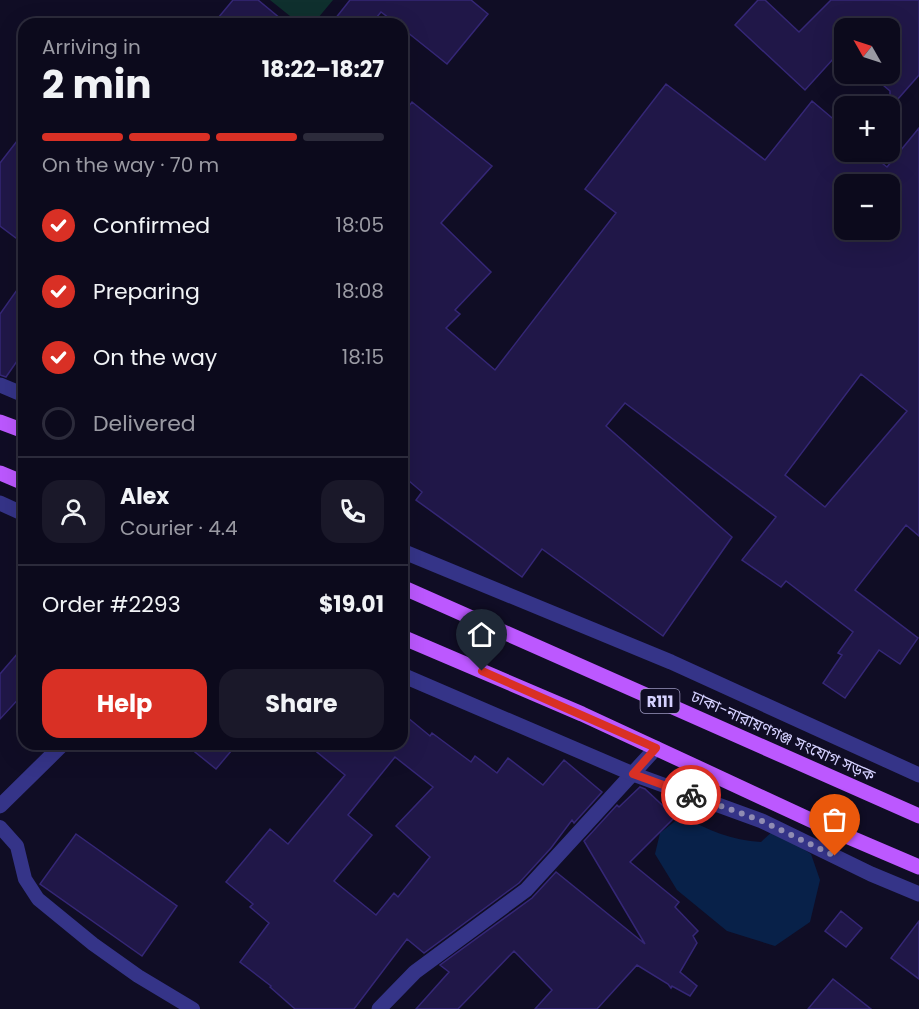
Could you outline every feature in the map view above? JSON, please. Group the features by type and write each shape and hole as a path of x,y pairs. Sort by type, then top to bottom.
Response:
{"main road":[{"path":"0,422 18,429"},
{"path":"0,473 18,480"},
{"name":"ঢাকা-নারায়ণগঞ্জ সংযোগ সড়ক","path":"408,590 919,816"},
{"path":"408,640 582,714 830,829 919,867"}],"street":[{"path":"0,385 18,392"},
{"path":"0,503 18,511"},
{"path":"408,553 671,662 919,775"},
{"path":"408,678 633,774 762,821 871,874 919,894"},
{"path":"379,1009 415,972 526,890 656,748"},
{"path":"0,806 57,750"}],"lane":[{"path":"0,826 17,846 25,879 38,899 93,944 138,976 193,1009"}],"green space":[{"path":"270,0 333,0 318,18 292,18"}],"water":[{"path":"683,815 720,834 750,841 761,842 774,830 811,854 820,880 810,922 775,946 727,931 677,890 655,854 660,833"}],"building":[{"path":"233,0 258,0 280,18 218,18"},
{"path":"350,0 471,0 488,14 447,64 408,33 408,18 389,18 381,12 376,18 336,18"},
{"path":"758,0 765,0 799,32 831,0 919,0 919,75 900,97 890,96 890,91 882,84 900,84 900,18 834,18 834,58 805,90 735,25"},
{"path":"666,84 765,160 812,101 834,120 834,162 881,162 887,167 891,162 900,162 900,151 919,128 919,536 906,525 855,590 918,638 900,664 879,650 845,698 823,683 842,655 838,653 853,632 786,581 781,587 742,560 776,517 625,403 606,426 732,537 663,636 542,549 522,577 416,500 422,492 408,480 408,107 412,102 492,166 441,223 491,272 455,310 460,314 446,328 495,370 616,213 585,189","holes":["861,374 907,411 825,507 785,475"]},
{"path":"18,140 18,240 0,226 0,163"},
{"path":"18,288 18,360 6,377 0,375 0,314"},
{"path":"18,653 18,700 0,719 0,674"},
{"path":"408,718 430,736 432,733 471,762 475,756 497,773 508,758 543,785 564,760 602,792 574,823 572,820 551,848 519,883 424,953 407,939 354,1009 295,1009 271,986 240,962 269,923 250,907 253,904 226,882 270,829 288,844 345,775 314,750 408,750","holes":["395,757 433,787 396,826 430,857 398,897 394,893 376,915 334,881 372,835 348,815"]},
{"path":"192,750 232,750 216,769"},
{"path":"640,787 675,817 630,862 679,902 675,907 698,931 693,936 697,943 680,972 697,986 690,996 672,986 671,988 637,965 597,1009 535,1009 552,990 514,951 458,1009 416,1009 449,972 440,965 532,898 556,872 645,944 584,841 617,805 619,807"},
{"path":"76,834 177,906 142,956 40,884"},
{"path":"841,911 862,928 846,947 825,931"},
{"path":"919,921 919,979 891,958"},
{"path":"833,979 871,1009 808,1009"}],"way so far":[{"path":"691,795 762,821 835,856"}],"route":[{"path":"482,671 656,748 633,774 691,795"}]}
